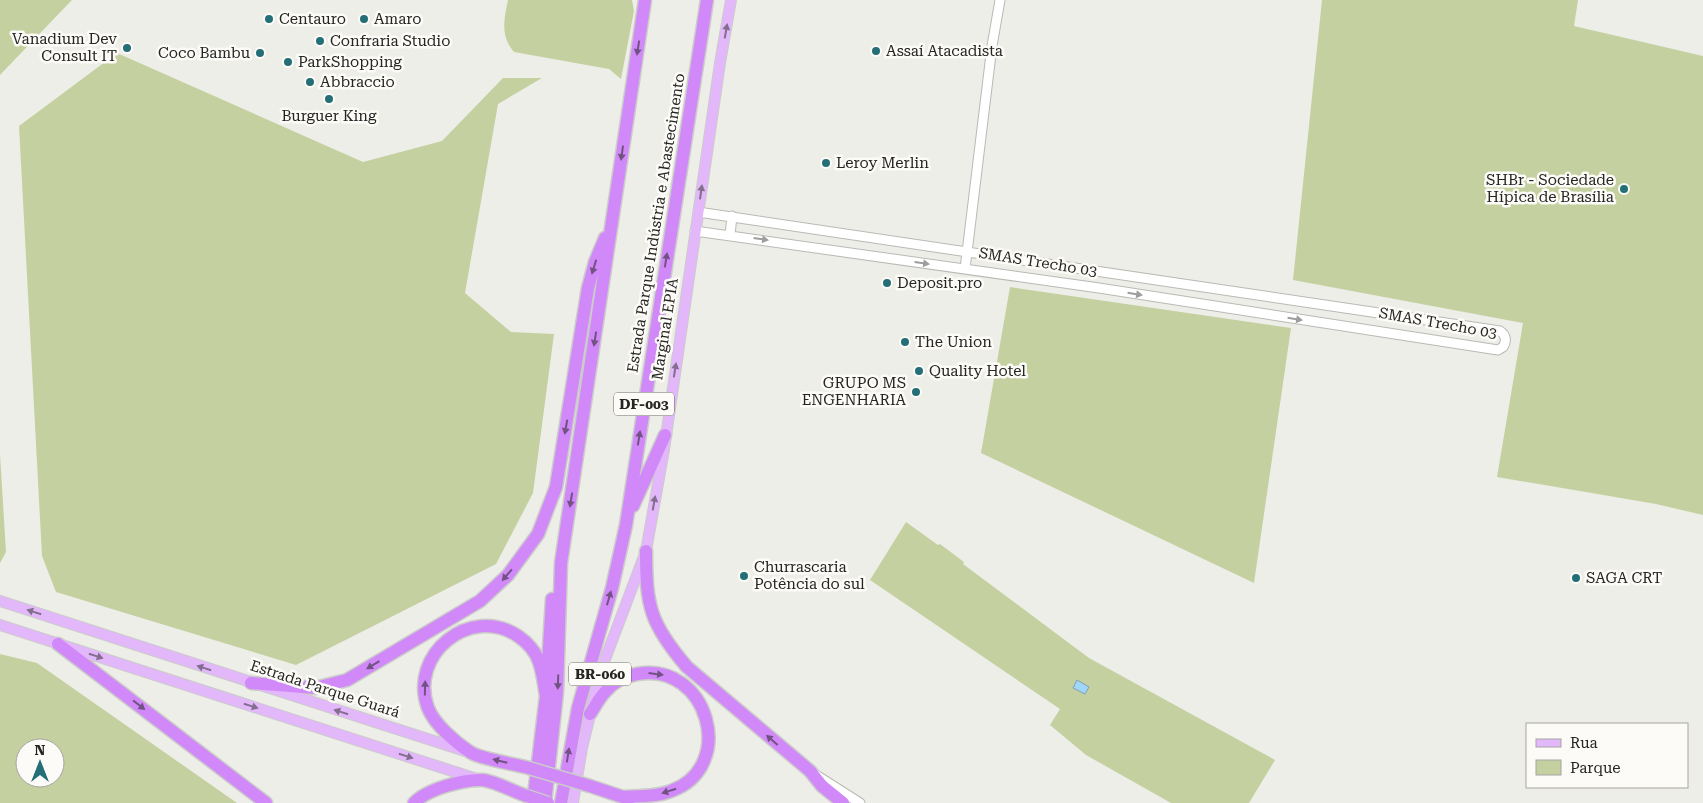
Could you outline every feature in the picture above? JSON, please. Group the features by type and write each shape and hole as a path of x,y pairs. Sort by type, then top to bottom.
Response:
{"highway":[{"path":"414,803 428,792 443,786 483,780 530,800 546,803 557,692 561,563 645,0"},
{"name":"Estrada Parque Indústria e Abastecimento","path":"561,803 569,749 588,671 612,588 626,525 706,0"},
{"path":"251,683 315,688 347,680 480,601 508,575 538,534 552,500 588,288 595,262 612,222"},
{"path":"626,525 665,435"},
{"path":"646,551 648,601 654,623 666,642 687,666 810,771 822,786 843,803"},
{"path":"530,800 546,696 552,596 555,578 561,563"},
{"path":"471,753 435,720 428,710 425,699 426,675 432,659 444,642 455,633 474,626 492,626 512,632 521,638 539,662 546,696"},
{"path":"58,644 266,803"},
{"path":"588,671 591,711"},
{"path":"591,711 605,692 616,682 645,672 659,673 676,679 693,693 702,706 708,728 708,747 704,760 691,779 672,791 622,797"},
{"name":"Estrada Parque Guará","path":"471,753 529,768 641,803"}],"main road":[{"name":"Marginal EPIA","path":"573,803 601,670 646,551 731,0"},
{"name":"Estrada Parque Guará","path":"0,601 471,753"},
{"path":"0,625 483,780"}],"street":[{"path":"640,0 642,20"},
{"path":"965,269 992,46 1000,0"},
{"name":"SMAS Trecho 03","path":"695,231 1104,289 1498,350 1505,344 1504,335 1500,331 698,212"},
{"path":"730,235 732,216"},
{"path":"1102,271 1104,289"},
{"path":"1104,289 1112,273"},
{"path":"810,771 860,803"}],"green space":[{"path":"0,0 72,0 0,75"},
{"path":"508,0 632,0 634,11 621,79 609,69 514,52 507,40 504,27"},
{"path":"1322,0 1578,0 1574,26 1703,56 1703,515 1656,504 1497,477 1523,323 1293,280"},
{"path":"117,53 363,162 442,141 503,78 542,78 498,104 465,293 511,332 554,334 533,493 496,564 296,665 56,592 42,556 19,126"},
{"path":"1010,287 1291,328 1254,583 981,453"},
{"path":"0,454 6,552 0,563"},
{"path":"906,522 938,545 940,544 964,562 963,564 1089,658 1275,760 1249,803 1171,803 1086,755 1050,725 1060,709 870,580"},
{"path":"0,654 37,663 237,803 0,803"}],"water":[{"path":"1077,680 1089,687 1085,694 1073,688"}],"place":[{"name":"Centauro","path":"269,19"},
{"name":"Amaro","path":"364,19"},
{"name":"Confraria Studio","path":"320,41"},
{"name":"Vanadium Dev Consult IT","path":"127,48"},
{"name":"Assaí Atacadista","path":"876,51"},
{"name":"Coco Bambu","path":"260,53"},
{"name":"ParkShopping","path":"288,62"},
{"name":"Abbraccio","path":"310,82"},
{"name":"Burguer King","path":"329,99"},
{"name":"Leroy Merlin","path":"826,163"},
{"name":"SHBr - Sociedade Hípica de Brasília","path":"1624,189"},
{"name":"Deposit.pro","path":"887,283"},
{"name":"The Union","path":"905,342"},
{"name":"Quality Hotel","path":"919,371"},
{"name":"GRUPO MS ENGENHARIA","path":"916,392"},
{"name":"Churrascaria Potência do sul","path":"744,576"},
{"name":"SAGA CRT","path":"1576,578"}]}
